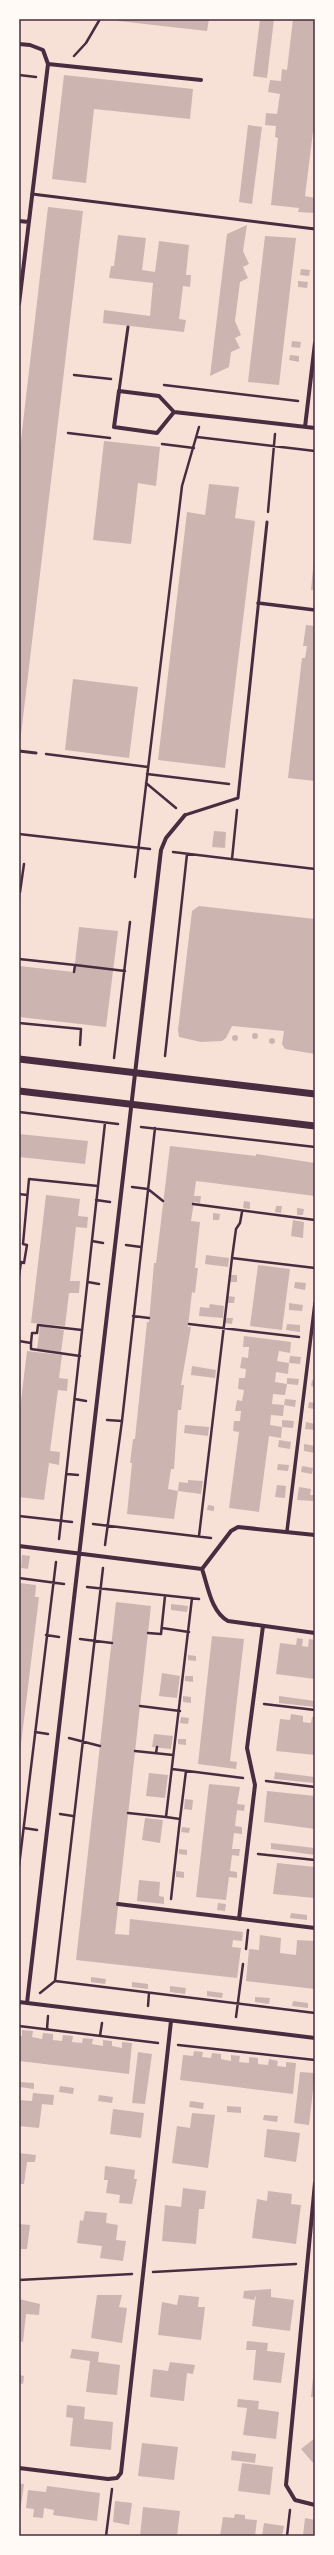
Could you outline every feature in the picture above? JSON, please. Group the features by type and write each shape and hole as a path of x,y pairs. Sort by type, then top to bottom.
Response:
{"street":[{"path":"19,44 30,45 43,50 48,64 19,304"},
{"path":"48,64 201,80"},
{"path":"19,221 29,222"},
{"path":"305,427 315,343"},
{"path":"174,412 157,433 114,427 119,391 159,396 174,412 315,428"},
{"path":"258,603 315,610"},
{"path":"27,2003 161,850 166,838 185,815"},
{"path":"19,1059 315,1094"},
{"path":"19,1091 315,1126"},
{"path":"287,1531 311,1339 314,1330 315,1303"},
{"path":"202,1569 231,1531 238,1527 315,1535"},
{"path":"19,1546 202,1569"},
{"path":"202,1569 212,1600 222,1617 263,1626 315,1633"},
{"path":"239,1918 255,1780 247,1753 252,1703 263,1626"},
{"path":"118,1904 315,1928"},
{"path":"19,2002 315,2038"},
{"path":"19,2468 108,2479 117,2478 122,2469 170,2021"},
{"path":"315,2183 286,2485 292,2497 301,2503 315,2505"}],"lane":[{"path":"32,194 315,229"},
{"path":"119,391 128,327"},
{"path":"185,815 238,798 267,522"},
{"path":"19,751 36,753"}],"path":[{"path":"59,65 72,58 86,43 100,19"},
{"path":"19,75 46,78"},
{"path":"74,375 121,380"},
{"path":"159,384 308,402"},
{"path":"135,877 182,486 197,437 201,415"},
{"path":"267,522 273,446 277,424"},
{"path":"197,437 315,451"},
{"path":"36,753 148,767"},
{"path":"147,774 240,785"},
{"path":"146,783 185,815"},
{"path":"232,859 238,798"},
{"path":"19,834 315,869"},
{"path":"165,1056 187,854"},
{"path":"19,900 24,864"},
{"path":"113,1070 130,922"},
{"path":"19,959 124,971"},
{"path":"74,972 75,965"},
{"path":"19,1023 81,1029 80,1045"},
{"path":"19,1112 315,1147"},
{"path":"19,1866 61,1521 105,1122"},
{"path":"155,1128 122,1422 100,1589 55,1981 315,2013"},
{"path":"19,1276 20,1262 24,1263 26,1244 23,1244 29,1179 98,1186"},
{"path":"122,1186 148,1189 163,1201"},
{"path":"19,1194 27,1195"},
{"path":"193,1204 242,1212 315,1220"},
{"path":"19,1516 199,1536 232,1258 236,1229 240,1223 242,1212"},
{"path":"232,1258 315,1268"},
{"path":"133,1316 149,1318"},
{"path":"189,1324 311,1339"},
{"path":"80,1356 31,1349 32,1333 37,1333 38,1325 82,1330"},
{"path":"19,1341 32,1343"},
{"path":"95,1419 122,1422"},
{"path":"19,1578 53,1583"},
{"path":"100,1589 212,1600"},
{"path":"148,1632 161,1634 165,1596"},
{"path":"166,1817 180,1711 192,1598"},
{"path":"162,1628 189,1632"},
{"path":"252,1703 315,1710"},
{"path":"140,1706 180,1711"},
{"path":"156,1753 157,1747"},
{"path":"135,1751 173,1755"},
{"path":"172,1769 315,1787"},
{"path":"169,1910 186,1771"},
{"path":"128,1813 180,1819"},
{"path":"247,1852 315,1860"},
{"path":"246,1948 249,1920"},
{"path":"238,2003 243,1964"},
{"path":"19,2280 307,2264"},
{"path":"106,2536 112,2486 108,2479"},
{"path":"287,2536 292,2497"}],"building":[{"path":"118,19 209,19 207,31 118,21"},
{"path":"260,19 274,19 267,78 253,76"},
{"path":"293,19 315,19 315,132 313,132 305,196 315,198 315,213 298,212 299,208 271,205 278,138 275,137 276,126 265,125 266,113 277,114 280,94 268,92 270,80 281,81 282,69 287,70"},
{"path":"64,75 193,89 190,119 94,109 86,183 52,179"},
{"path":"248,125 262,127 252,204 239,202"},
{"path":"48,207 83,211 20,743 19,457"},
{"path":"247,225 243,251 249,264 243,267 248,278 240,282 235,321 241,335 235,338 240,348 231,352 229,367 210,376 227,234"},
{"path":"118,235 146,238 142,270 155,272 159,241 189,245 186,275 191,275 190,287 183,286 179,319 186,320 184,332 103,323 104,310 150,316 153,283 109,278 111,266 114,266"},
{"path":"265,236 296,238 279,385 248,382"},
{"path":"301,269 310,270 309,276 300,275"},
{"path":"298,281 308,282 307,288 298,287"},
{"path":"292,341 301,342 300,348 291,347"},
{"path":"290,355 299,356 299,362 289,360"},
{"path":"104,441 160,447 156,486 138,483 131,544 93,540"},
{"path":"209,484 239,487 235,518 255,521 225,768 158,760 187,512 205,515"},
{"path":"314,558 315,590 311,590"},
{"path":"306,625 315,626 315,781 288,778 302,658 305,658 307,646 303,646"},
{"path":"73,679 138,687 129,758 65,750"},
{"path":"214,831 226,832 225,848 212,847"},
{"path":"199,906 315,919 315,1054 285,1049 282,1044 284,1031 232,1026 226,1038 222,1041 201,1042 179,1037 178,1030 192,911"},
{"path":"79,927 118,931 106,1027 19,1017 19,966 74,972"},
{"path":"255,1033 258,1036 255,1039 252,1036"},
{"path":"235,1035 238,1038 235,1041 232,1038"},
{"path":"272,1038 275,1041 272,1044 269,1041"},
{"path":"19,1134 88,1141 85,1164 19,1157"},
{"path":"170,1146 256,1156 256,1154 315,1163 315,1196 196,1181 194,1196 201,1196 200,1203 194,1202 191,1221 200,1222 195,1268 198,1268 195,1293 192,1292 188,1327 191,1327 181,1385 184,1385 181,1410 178,1410 174,1469 171,1469 168,1489 178,1491 174,1519 127,1514 132,1463 130,1463 133,1439 135,1439 147,1322 149,1322 154,1263 156,1263"},
{"path":"46,1195 80,1199 78,1216 88,1217 87,1228 76,1227 70,1281 80,1281 79,1293 69,1293 65,1326 31,1323"},
{"path":"244,1201 250,1202 250,1209 243,1208"},
{"path":"276,1206 282,1206 281,1213 275,1212"},
{"path":"297,1208 304,1209 303,1215 297,1215"},
{"path":"213,1213 220,1214 219,1220 213,1220"},
{"path":"293,1220 304,1222 303,1238 291,1236"},
{"path":"19,1246 21,1246 20,1254 19,1254"},
{"path":"206,1255 229,1258 228,1267 205,1264"},
{"path":"258,1265 290,1269 282,1330 250,1326"},
{"path":"231,1275 237,1275 237,1282 230,1282"},
{"path":"295,1282 306,1283 305,1290 294,1288"},
{"path":"228,1296 235,1297 234,1303 228,1303"},
{"path":"289,1303 303,1305 302,1311 289,1310"},
{"path":"210,1304 224,1306 223,1318 199,1316 200,1307 209,1308"},
{"path":"226,1318 233,1318 232,1324 225,1323"},
{"path":"287,1324 300,1325 300,1332 286,1330"},
{"path":"40,1326 64,1330 61,1352 37,1349"},
{"path":"244,1336 291,1342 290,1353 279,1351 277,1361 289,1363 288,1374 276,1372 275,1382 287,1384 285,1395 273,1394 272,1404 284,1405 283,1416 271,1415 270,1425 282,1427 281,1438 269,1436 259,1512 229,1508 239,1432 233,1431 234,1421 240,1421 241,1411 235,1411 237,1400 242,1401 244,1390 238,1389 239,1378 245,1378 246,1369 240,1368 242,1357 248,1358 249,1347 243,1347"},
{"path":"27,1351 62,1355 59,1378 68,1379 67,1391 58,1390 50,1451 60,1452 59,1465 49,1463 44,1500 19,1497 19,1417"},
{"path":"290,1356 301,1357 300,1364 289,1363"},
{"path":"192,1366 216,1370 215,1378 191,1375"},
{"path":"287,1378 299,1379 298,1385 287,1384"},
{"path":"312,1380 315,1381 315,1387 311,1386"},
{"path":"285,1399 296,1400 295,1407 284,1405"},
{"path":"309,1402 315,1403 315,1409 308,1408"},
{"path":"282,1420 294,1421 293,1428 282,1427"},
{"path":"306,1422 315,1424 315,1430 305,1429"},
{"path":"185,1425 209,1427 208,1436 184,1433"},
{"path":"279,1440 291,1442 290,1449 278,1447"},
{"path":"304,1444 315,1446 315,1453 304,1451"},
{"path":"278,1464 289,1465 288,1471 277,1470"},
{"path":"302,1466 313,1468 312,1474 301,1472"},
{"path":"188,1480 203,1481 201,1494 178,1491 179,1482 188,1483"},
{"path":"277,1485 286,1486 285,1498 275,1497"},
{"path":"299,1487 311,1489 310,1495 314,1495 313,1501 297,1500"},
{"path":"208,1505 214,1506 214,1511 207,1510"},
{"path":"22,1555 30,1556 28,1569 21,1568"},
{"path":"19,1583 36,1585 35,1597 39,1597 20,1752"},
{"path":"116,1602 151,1606 115,1934 129,1935 130,1919 243,1932 242,1941 233,1940 232,1947 241,1948 237,1978 76,1960"},
{"path":"171,1604 188,1606 187,1612 171,1610"},
{"path":"212,1636 244,1639 230,1761 237,1762 236,1769 198,1764"},
{"path":"297,1638 303,1639 302,1646 308,1647 309,1639 315,1640 315,1679 276,1674 280,1643 296,1645"},
{"path":"188,1655 196,1656 196,1661 188,1660"},
{"path":"162,1673 180,1676 177,1698 159,1696"},
{"path":"185,1676 193,1676 193,1682 185,1681"},
{"path":"183,1696 191,1697 191,1703 183,1702"},
{"path":"279,1696 315,1701 315,1707 279,1703"},
{"path":"291,1714 303,1716 303,1722 311,1723 312,1717 315,1717 315,1755 276,1751 280,1719 290,1720"},
{"path":"181,1717 189,1718 188,1724 180,1723"},
{"path":"154,1734 173,1736 171,1749 152,1747"},
{"path":"178,1739 186,1739 186,1745 178,1744"},
{"path":"275,1772 315,1777 315,1783 274,1779"},
{"path":"149,1773 168,1775 165,1798 146,1796"},
{"path":"209,1784 240,1787 237,1804 245,1805 244,1811 237,1810 235,1826 242,1827 242,1834 234,1833 232,1849 240,1849 239,1856 232,1855 230,1871 237,1872 237,1878 229,1877 226,1900 196,1897"},
{"path":"267,1791 315,1796 315,1829 264,1822"},
{"path":"185,1799 193,1800 192,1810 184,1809"},
{"path":"145,1818 163,1820 160,1843 142,1840"},
{"path":"182,1827 190,1828 189,1833 181,1832"},
{"path":"271,1843 315,1848 315,1855 271,1849"},
{"path":"179,1849 187,1850 187,1855 179,1854"},
{"path":"277,1863 315,1867 315,1898 273,1894"},
{"path":"176,1871 184,1872 184,1878 176,1877"},
{"path":"139,1880 160,1882 159,1896 164,1897 164,1904 137,1901"},
{"path":"218,1903 226,1904 225,1911 217,1910"},
{"path":"291,1913 307,1915 307,1920 290,1918"},
{"path":"260,1935 281,1938 280,1953 296,1955 297,1940 315,1941 315,1989 246,1981 249,1949 259,1950"},
{"path":"91,1977 106,1979 105,1984 91,1982"},
{"path":"132,1982 148,1984 148,1989 132,1987"},
{"path":"170,1986 186,1988 185,1994 170,1992"},
{"path":"207,1991 223,1993 222,1998 207,1996"},
{"path":"255,1997 270,1998 269,2004 255,2002"},
{"path":"293,2001 308,2003 308,2008 292,2006"},
{"path":"22,2030 33,2031 32,2037 42,2039 43,2033 53,2034 53,2040 62,2041 63,2035 73,2036 72,2042 82,2043 83,2038 93,2039 92,2044 103,2046 103,2040 112,2041 112,2046 122,2048 122,2042 132,2043 129,2074 19,2061 19,2036 22,2036"},
{"path":"194,2051 203,2052 202,2057 211,2058 212,2053 221,2054 221,2059 231,2061 231,2055 240,2056 239,2062 249,2063 249,2057 258,2058 258,2064 268,2065 269,2059 278,2061 277,2066 286,2067 286,2062 296,2063 293,2094 180,2080 183,2055 193,2056"},
{"path":"138,2052 152,2054 145,2104 132,2103"},
{"path":"300,2072 315,2073 309,2125 294,2123"},
{"path":"20,2082 34,2083 34,2089 20,2087"},
{"path":"60,2086 74,2088 73,2094 59,2092"},
{"path":"33,2093 54,2095 53,2105 42,2104 39,2128 19,2126 19,2100 32,2101"},
{"path":"99,2095 113,2097 112,2103 98,2101"},
{"path":"190,2101 204,2103 203,2109 189,2107"},
{"path":"227,2106 241,2107 241,2113 227,2112"},
{"path":"113,2109 144,2113 141,2138 110,2134"},
{"path":"192,2113 215,2115 208,2168 172,2163 177,2126 190,2128"},
{"path":"264,2115 278,2116 277,2122 263,2120"},
{"path":"267,2129 300,2133 296,2162 264,2157"},
{"path":"19,2153 36,2155 35,2162 27,2162 24,2184 19,2184"},
{"path":"105,2166 135,2170 134,2179 137,2179 132,2204 119,2203 120,2195 106,2193 108,2180 104,2180"},
{"path":"183,2188 206,2191 204,2209 199,2209 196,2244 162,2241 165,2205 181,2207"},
{"path":"268,2191 292,2194 291,2204 301,2205 296,2244 252,2238 257,2199 267,2201"},
{"path":"85,2211 107,2213 106,2223 118,2225 116,2240 126,2241 123,2261 100,2258 102,2246 77,2243 80,2220 83,2221"},
{"path":"19,2224 30,2225 27,2249 19,2249"},
{"path":"271,2289 271,2297 294,2300 290,2331 252,2326 256,2295 254,2300 243,2298 244,2291"},
{"path":"97,2295 122,2295 119,2307 127,2308 122,2343 91,2338"},
{"path":"179,2295 199,2297 198,2307 205,2307 201,2340 158,2335 162,2302 177,2305"},
{"path":"19,2299 40,2304 39,2315 26,2314 23,2342 19,2341"},
{"path":"247,2341 268,2343 267,2351 285,2353 281,2383 253,2380 256,2350 246,2350"},
{"path":"72,2349 99,2352 98,2362 120,2365 117,2395 86,2392 90,2361 70,2358"},
{"path":"170,2362 195,2365 193,2374 187,2373 184,2401 150,2397 153,2369 168,2371"},
{"path":"314,2368 315,2397 311,2397"},
{"path":"19,2375 24,2376 23,2384 19,2383"},
{"path":"238,2399 259,2401 258,2409 279,2412 276,2439 243,2435 247,2408 237,2407"},
{"path":"67,2405 85,2407 84,2419 113,2422 111,2450 70,2446 73,2418 66,2417"},
{"path":"315,2438 315,2465 301,2449"},
{"path":"142,2443 178,2447 174,2480 138,2476"},
{"path":"232,2451 256,2454 255,2463 231,2460"},
{"path":"242,2463 273,2467 270,2495 238,2491"},
{"path":"19,2484 24,2484 20,2512 19,2512"},
{"path":"47,2486 100,2493 97,2521 53,2515 54,2510 44,2508 43,2518 33,2517 34,2509 26,2508 28,2490 46,2492"},
{"path":"115,2501 132,2503 129,2525 113,2522"},
{"path":"143,2507 180,2511 177,2536 140,2536"},
{"path":"235,2514 245,2515 245,2519 257,2520 255,2536 220,2536 223,2517 234,2518"},
{"path":"305,2518 315,2520 315,2536 303,2536"},
{"path":"264,2523 284,2526 282,2536 262,2536"}]}
